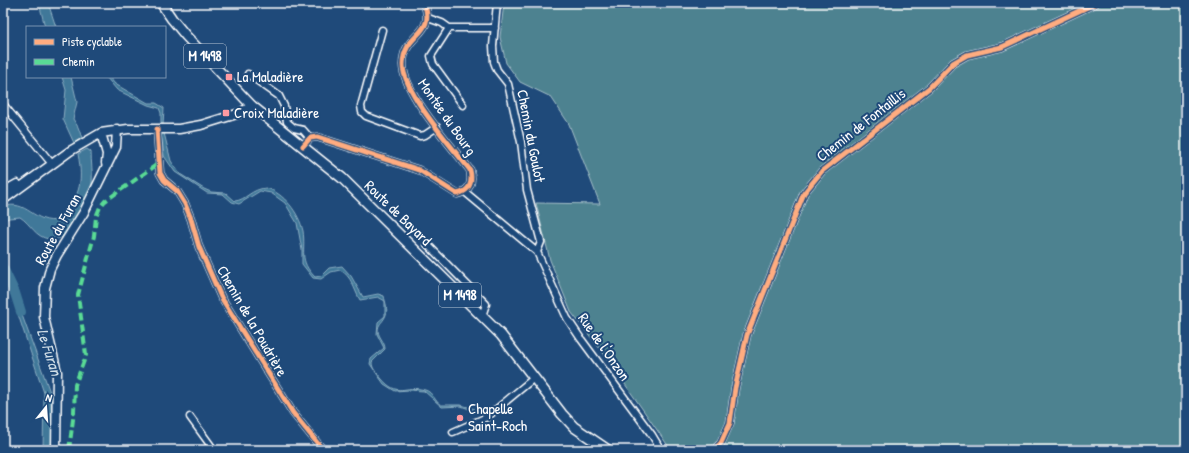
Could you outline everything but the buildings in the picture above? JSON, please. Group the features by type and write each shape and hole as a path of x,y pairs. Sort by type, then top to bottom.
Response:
{"main road":[{"name":"Route de Bayard","path":"162,3 172,19 186,36 252,106 342,178 501,335 574,427 608,450"},
{"path":"3,200 70,151 101,133 117,129 179,129 201,125 242,112 252,106"},
{"name":"Route du Furan","path":"56,450 56,372 44,317 44,288 48,274 57,255 84,212 116,148 117,129"},
{"name":"Route du Furan","path":"101,133 107,154 106,166"},
{"path":"3,192 52,164"}],"street":[{"path":"424,3 428,18 442,23 449,28 495,28"},
{"name":"Chemin du Goulot","path":"497,3 493,46 494,62 497,70 508,84 519,135 527,190 541,242 537,252"},
{"name":"Chemin de Fontaillis","path":"714,450 721,443 730,423 735,388 747,334 804,193 822,171 929,88 953,63 967,55 1002,47 1096,3"},
{"name":"Montée du Bourg","path":"428,18 423,29 412,39 405,50 403,64 404,75 427,114 470,170 472,178 470,188 465,192"},
{"path":"449,28 431,56 433,64 463,105"},
{"path":"382,30 361,106 362,112 366,116 420,136 425,135 437,127"},
{"path":"248,74 279,96 284,106 287,122 294,128 303,130 310,138"},
{"path":"3,104 52,164"},
{"name":"Chemin de la Poudrière","path":"157,129 160,173 164,180 177,191 185,204 192,219 199,248 221,297 294,413 323,450"},
{"path":"303,146 310,138 317,137 419,170 456,194 465,192 537,252"},
{"path":"427,244 486,304 482,316"},
{"name":"Rue de l'Onzon","path":"537,252 567,318 652,435 661,450"},
{"path":"453,432 487,417 534,378"},
{"path":"190,417 214,450"}],"green space":[{"path":"504,3 1186,3 1186,450 671,450 604,354 571,312 550,260 536,203 600,204 569,124 551,97 520,82 506,63 500,37"}],"water":[{"path":"39,3 48,3 56,26 45,26"},
{"path":"62,78 71,78 77,102 73,119 82,138 74,143 63,119 66,90"},
{"path":"107,78 110,78 115,84 148,103 156,103 164,108 163,125 161,125 161,113 159,108 148,105 117,90"},
{"path":"161,133 164,133 171,161 180,174 204,189 211,192 226,193 235,201 242,199 256,190 266,188 279,194 285,199 298,217 301,224 304,238 304,255 306,265 315,277 321,276 329,268 342,266 351,276 363,297 378,294 384,296 385,301 378,297 360,300 350,279 340,270 331,272 321,279 313,278 302,264 302,250 297,223 285,203 271,193 260,191 239,204 232,202 223,194 207,193 175,172 164,156"},
{"path":"87,149 91,152 91,189 82,210 66,234 62,237 53,239 44,238 20,217 9,218 3,221 3,207 11,205 25,208 43,219 50,221 59,220 71,205 78,190 80,182 80,165 78,154"},
{"path":"3,269 14,293 51,395 52,450 43,450 44,393 12,296 3,279"},
{"path":"385,301 387,312 378,331 385,349 372,362 372,365 387,384 392,388 402,390 418,389 428,391 441,405 461,405 489,413 472,410 461,406 442,407 424,391 395,391 384,384 370,364 371,359 384,348 377,334 378,322 385,316"}],"waterway":[{"name":"Le Furan","path":"3,268 15,293 21,312"}],"marked path":[{"path":"69,450 74,412 75,385 86,355 78,295 94,236 96,217 100,207 105,201 155,166 160,160"}],"cycle path":[{"path":"303,146 310,138 317,137 419,170 457,194 468,189 471,183 470,170 419,104 405,76 403,65 404,54 408,46 426,22 427,14 424,3"},
{"path":"714,450 721,443 730,423 735,388 747,335 804,193 822,171 929,88 953,63 967,55 1002,47 1096,3"},
{"path":"157,129 160,173 164,180 177,191 185,204 199,247 221,297 293,413 323,450"}],"place":[{"name":"La Maladière","path":"229,77"},
{"name":"Croix Maladière","path":"226,113"},
{"name":"Chapelle Saint-Roch","path":"460,418"}]}
